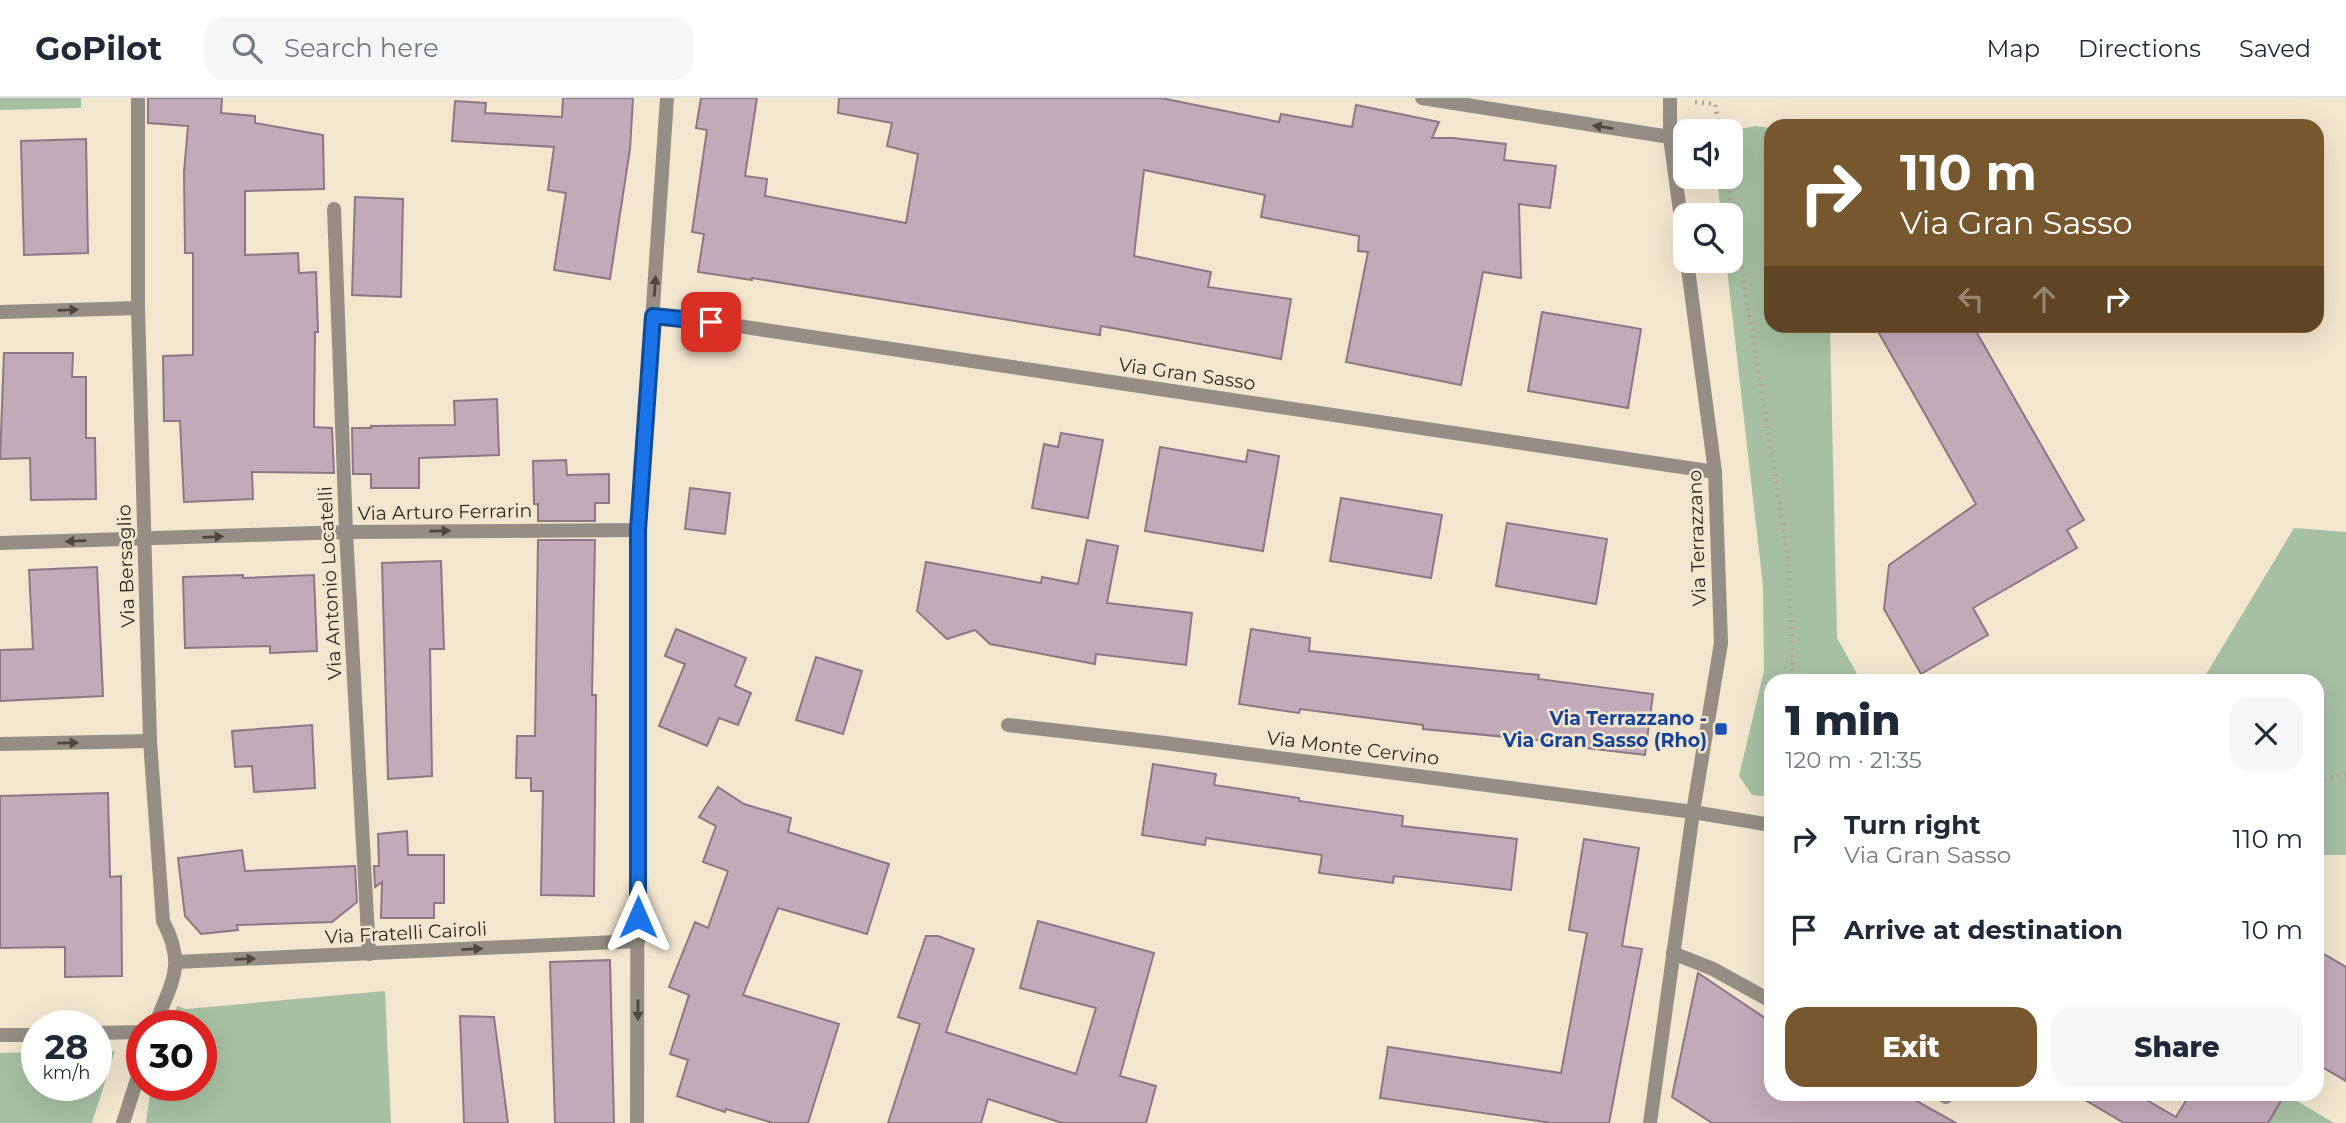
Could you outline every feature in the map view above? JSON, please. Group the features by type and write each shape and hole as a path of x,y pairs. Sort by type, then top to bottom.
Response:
{"street":[{"name":"Via Bersaglio","path":"138,98 138,308 150,741 163,921 174,943 176,962"},
{"path":"637,1123 638,530 667,98"},
{"path":"1422,98 1670,137"},
{"path":"1670,99 1670,137 1679,203"},
{"name":"Via Antonio Locatelli","path":"334,209 346,532 369,954"},
{"name":"Via Terrazzano","path":"1650,1123 1693,812 1721,643 1715,472 1689,273"},
{"path":"0,312 138,308"},
{"name":"Via Gran Sasso","path":"653,316 684,318 1715,472"},
{"name":"Via Arturo Ferrarin","path":"0,543 346,532 638,530"},
{"name":"Via Monte Cervino","path":"1008,725 1693,812"},
{"path":"0,744 150,741"},
{"path":"1693,812 1764,824"},
{"name":"Via Fratelli Cairoli","path":"176,962 638,941"},
{"path":"1674,953 1713,969 1764,997"},
{"path":"161,1010 176,962"},
{"path":"0,1035 21,1035"},
{"path":"123,1123 130,1101"}],"path":[{"path":"1670,99 1715,101 1718,119"},
{"path":"1729,189 1788,557 1793,674"},
{"path":"2324,779 2346,774"}],"green space":[{"path":"0,98 81,98 81,108 0,110"},
{"path":"1764,127 1764,333 1830,333 1837,638 1857,674 1764,674 1764,796 1752,795 1739,776 1764,671 1763,586 1727,273 1743,273 1743,203 1720,203 1718,189 1743,189 1743,128"},
{"path":"2294,528 2346,532 2346,855 2324,855 2324,674 2206,674"},
{"path":"385,991 391,1123 146,1123 149,1101 217,1101 217,1010 176,1010 177,1006 186,1009"},
{"path":"21,1052 21,1101 99,1101 92,1123 0,1123 0,1053"},
{"path":"2281,1101 2297,1101 2334,1123 2268,1123"}],"building":[{"path":"148,98 222,98 221,113 255,116 255,123 323,135 324,189 245,191 245,255 298,253 299,273 316,272 318,332 315,332 314,427 332,428 334,473 252,472 253,499 184,502 180,421 164,421 163,356 193,355 193,253 185,253 184,172 188,126 148,123"},
{"path":"563,98 633,98 630,149 610,279 554,270 566,193 548,190 554,147 452,141 455,101 486,103 485,113 562,117"},
{"path":"701,98 757,98 745,176 767,179 765,196 906,223 918,154 887,146 892,123 838,113 839,98 1161,98 1279,122 1281,114 1352,127 1356,105 1439,122 1432,138 1506,144 1504,160 1556,166 1550,208 1519,204 1521,278 1483,272 1461,385 1346,362 1368,252 1358,251 1359,236 1261,217 1265,195 1144,170 1134,256 1211,272 1208,287 1291,299 1281,359 1101,326 1100,335 752,278 698,272 704,234 692,232 707,130 696,128"},
{"path":"86,139 88,253 24,255 21,141"},
{"path":"355,197 403,199 401,297 352,295"},
{"path":"1542,312 1641,329 1628,408 1528,391"},
{"path":"1879,333 1977,333 2084,520 2067,530 2077,548 1973,608 1988,635 1921,674 1884,609 1889,565 1976,504"},
{"path":"4,353 73,353 72,377 86,377 86,438 95,438 96,499 31,500 30,458 0,459"},
{"path":"497,399 499,455 419,458 419,488 371,488 371,474 353,474 352,428 455,425 454,401"},
{"path":"1061,433 1103,440 1088,518 1032,508 1044,444 1058,447"},
{"path":"1160,447 1246,462 1248,450 1279,456 1263,551 1145,531"},
{"path":"566,460 567,475 609,474 609,503 595,503 595,521 538,521 538,504 534,504 533,461"},
{"path":"690,488 730,493 725,534 685,529"},
{"path":"1341,498 1442,515 1431,578 1330,561"},
{"path":"1507,523 1607,539 1596,604 1496,586"},
{"path":"538,540 595,540 592,695 596,695 594,896 541,895 543,791 531,791 531,778 516,778 517,736 535,736"},
{"path":"1087,540 1118,546 1107,603 1192,613 1186,665 1096,654 1095,664 990,644 975,630 947,639 917,611 926,562 1041,583 1042,577 1078,584"},
{"path":"441,561 444,649 430,649 432,776 388,779 382,563"},
{"path":"97,567 103,696 0,701 0,650 33,649 29,570"},
{"path":"243,575 243,578 314,575 317,651 270,653 270,646 185,648 183,577"},
{"path":"676,629 746,658 735,686 751,693 738,725 719,718 707,746 659,726 685,664 665,656"},
{"path":"1251,629 1310,638 1309,651 1539,675 1538,679 1653,694 1645,755 1568,746 1569,743 1423,729 1423,725 1300,709 1299,713 1239,704"},
{"path":"816,657 862,671 843,734 796,720"},
{"path":"312,725 315,788 254,792 252,766 235,767 232,731"},
{"path":"1153,764 1216,774 1214,785 1403,816 1402,826 1517,839 1511,890 1394,876 1393,883 1319,873 1322,855 1206,838 1205,845 1142,835"},
{"path":"718,787 744,804 791,818 788,832 889,864 867,934 778,908 743,995 839,1024 808,1123 773,1123 726,1109 725,1112 677,1096 688,1060 670,1054 689,995 669,987 695,922 708,928 728,871 703,862 716,826 699,817"},
{"path":"108,793 110,877 121,876 122,976 65,977 65,947 0,948 0,796"},
{"path":"407,831 408,855 444,855 444,903 434,903 434,918 381,918 382,882 375,887 374,866 379,866 378,834"},
{"path":"1584,839 1639,848 1622,946 1642,949 1609,1123 1552,1123 1380,1098 1388,1047 1561,1073 1587,933 1569,930"},
{"path":"242,850 245,871 355,866 357,902 332,922 237,925 238,930 201,934 185,916 178,858"},
{"path":"1038,921 1154,953 1120,1076 1156,1086 1146,1123 1062,1123 988,1099 981,1123 888,1123 920,1024 898,1017 926,936 938,936 974,949 946,1032 1076,1074 1096,1008 1020,988"},
{"path":"2324,954 2346,967 2346,1081 2324,1068"},
{"path":"610,960 614,1123 555,1123 550,962"},
{"path":"1698,973 1764,1017 1764,1101 1917,1101 1956,1123 1712,1123 1672,1097"},
{"path":"460,1016 494,1017 508,1123 464,1123"},
{"path":"2087,1101 2148,1101 2176,1117 2186,1101 2281,1101 2268,1123 2124,1123"}],"place":[{"name":"Via Terrazzano - Via Gran Sasso (Rho)","path":"1721,729"}],"route":[{"path":"638,917 638,530 653,316 711,322"}]}
